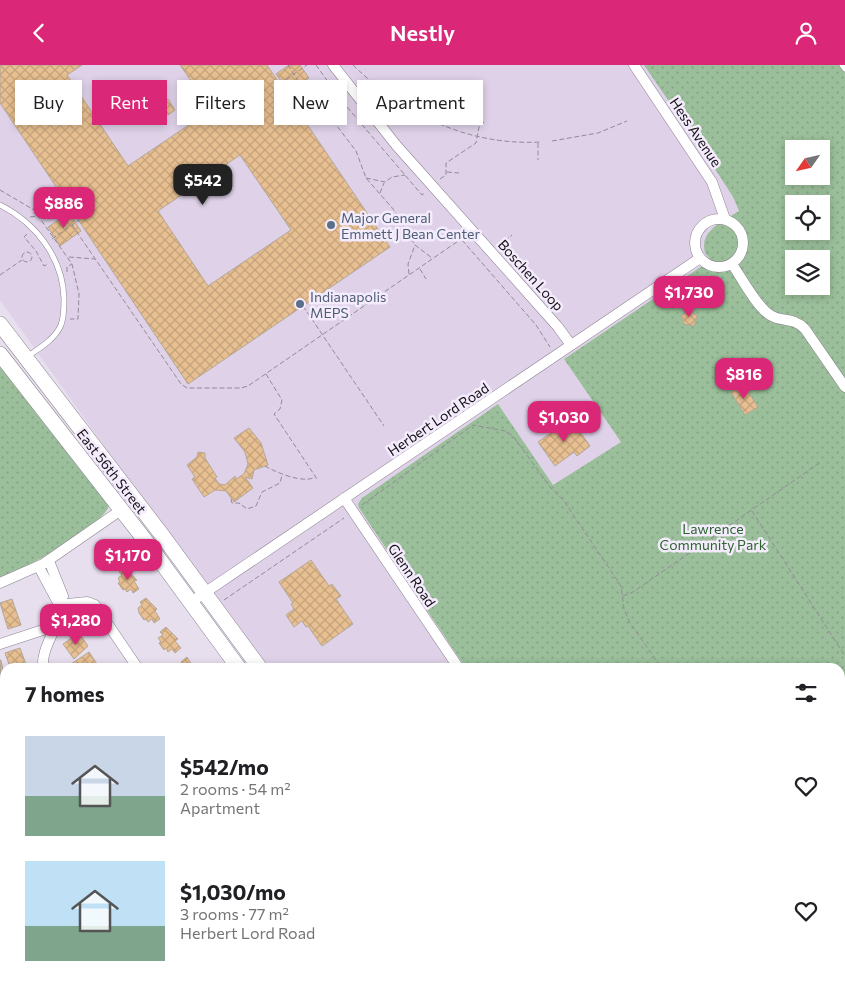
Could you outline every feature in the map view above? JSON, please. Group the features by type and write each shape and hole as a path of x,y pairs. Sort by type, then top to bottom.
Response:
{"main road":[{"name":"East 56th Street","path":"0,324 204,592 255,663"},
{"name":"East 56th Street","path":"0,354 191,602 235,663"}],"street":[{"name":"Boschen Loop","path":"332,65 396,145 558,327 571,345"},
{"name":"Hess Avenue","path":"634,65 712,182 725,219"},
{"path":"725,219 737,226 743,239 742,253 732,264 719,267 706,263 700,258 695,242 701,227 708,221 725,219"},
{"name":"Herbert Lord Road","path":"191,602 700,258"},
{"path":"732,264 763,309 777,318 797,322 805,329 845,387"},
{"name":"Glenn Road","path":"344,498 455,663"},
{"path":"0,583 49,561 121,510"},
{"path":"44,663 46,645 55,627 58,603 63,596 49,561"},
{"path":"39,567 53,597 58,603"},
{"path":"58,603 87,602 94,605 134,663"},
{"path":"0,644 55,627"}],"lane":[{"path":"842,65 845,69"},
{"path":"0,205 20,217 38,234 52,254 61,279 64,311 62,324 49,340 25,358"}],"path":[{"path":"288,65 302,87 318,93 324,99 337,125 356,151 366,178 402,222 415,245 433,259"},
{"path":"286,80 307,65"},
{"path":"316,65 340,100 422,195 428,190"},
{"path":"353,65 382,91 414,113 440,125 477,137 504,141 541,142"},
{"path":"552,141 598,133 627,121"},
{"path":"438,181 446,175 446,163 476,143 479,127 484,122"},
{"path":"538,142 538,159"},
{"path":"446,172 459,173"},
{"path":"379,194 384,182 392,177 406,175"},
{"path":"366,178 384,182"},
{"path":"51,239 79,220"},
{"path":"72,225 183,387 245,387 467,235"},
{"path":"27,233 24,237 36,251 44,266 48,264"},
{"path":"497,248 512,235"},
{"path":"462,239 536,325 550,347"},
{"path":"410,275 408,264 415,245"},
{"path":"0,275 22,260 24,253 31,254 36,251"},
{"path":"22,260 30,261 31,254"},
{"path":"67,257 95,259"},
{"path":"61,279 69,271 68,267 72,264"},
{"path":"419,268 426,279"},
{"path":"303,306 384,426"},
{"path":"265,466 282,475 308,481 317,478 274,414 280,409 282,397 266,373"},
{"path":"227,598 473,425 505,431 513,436 550,487 564,501 621,586 624,609 630,623 658,663"},
{"path":"622,596 634,592 821,463"},
{"path":"231,499 232,503 239,503 247,509 256,506 262,492 280,483 282,475"},
{"path":"751,510 845,656"}],"shaded area":[{"path":"0,65 644,65 717,172 733,197 739,212 709,230 712,260 564,359 621,442 553,485 498,404 362,498 362,513 462,663 259,663 0,300"}],"green space":[{"name":"Lawrence Community Park","path":"644,65 845,65 845,663 462,663 358,504 362,498 498,404 553,485 621,442 564,359 711,260 705,253 704,245 706,238 714,227 739,211 733,197 717,172"},
{"path":"0,359 108,502 109,506 92,526 43,557 0,580"}],"building":[{"name":"Major General Emmett J Bean Center","path":"0,65 82,65 67,75 70,80 15,80 15,125 82,125 82,97 92,112 92,125 101,125 128,166 189,125 264,125 264,80 190,80 180,65 267,65 277,80 274,80 274,125 308,125 390,247 188,384 0,103","holes":["240,155 291,230 208,286 158,211"]},
{"path":"289,65 300,65 309,78 306,80 280,80 276,74"},
{"path":"167,100 175,110 168,115 167,114"},
{"path":"69,213 81,231 60,246 48,227"},
{"path":"689,310 697,316 694,326 684,324 681,316"},
{"path":"743,384 758,407 745,415 731,392"},
{"path":"571,419 590,446 577,456 574,452 555,466 538,442"},
{"path":"249,428 261,443 268,465 254,470 252,479 245,477 253,488 234,502 226,491 215,490 204,497 192,479 195,477 187,465 197,457 198,452 205,453 205,458 217,477 215,478 219,484 225,485 235,476 236,479 244,474 248,464 245,452 234,438"},
{"path":"311,560 329,586 332,584 341,596 336,599 353,624 322,646 308,626 306,627 302,621 294,627 286,615 294,609 291,604 293,603 279,582"},
{"path":"125,568 137,580 134,581 139,589 133,593 131,589 127,592 125,589 123,590 118,583 120,582 118,578 122,575 119,572"},
{"path":"146,598 157,609 155,611 160,619 154,623 152,619 148,622 146,619 144,620 139,613 138,608 142,605 140,602"},
{"path":"12,599 21,625 8,629 0,603"},
{"path":"166,627 178,639 175,641 181,648 175,653 172,649 168,652 166,648 164,650 159,643 161,642 158,638 163,635 160,632"},
{"path":"79,633 88,646 74,659 63,644"},
{"path":"20,648 26,663 9,663 5,653"},
{"path":"89,652 96,663 72,663"},
{"path":"187,657 191,663 182,663"}],"place":[{"name":"Major General Emmett J Bean Center","path":"331,225"},
{"name":"Indianapolis MEPS","path":"300,304"}]}
